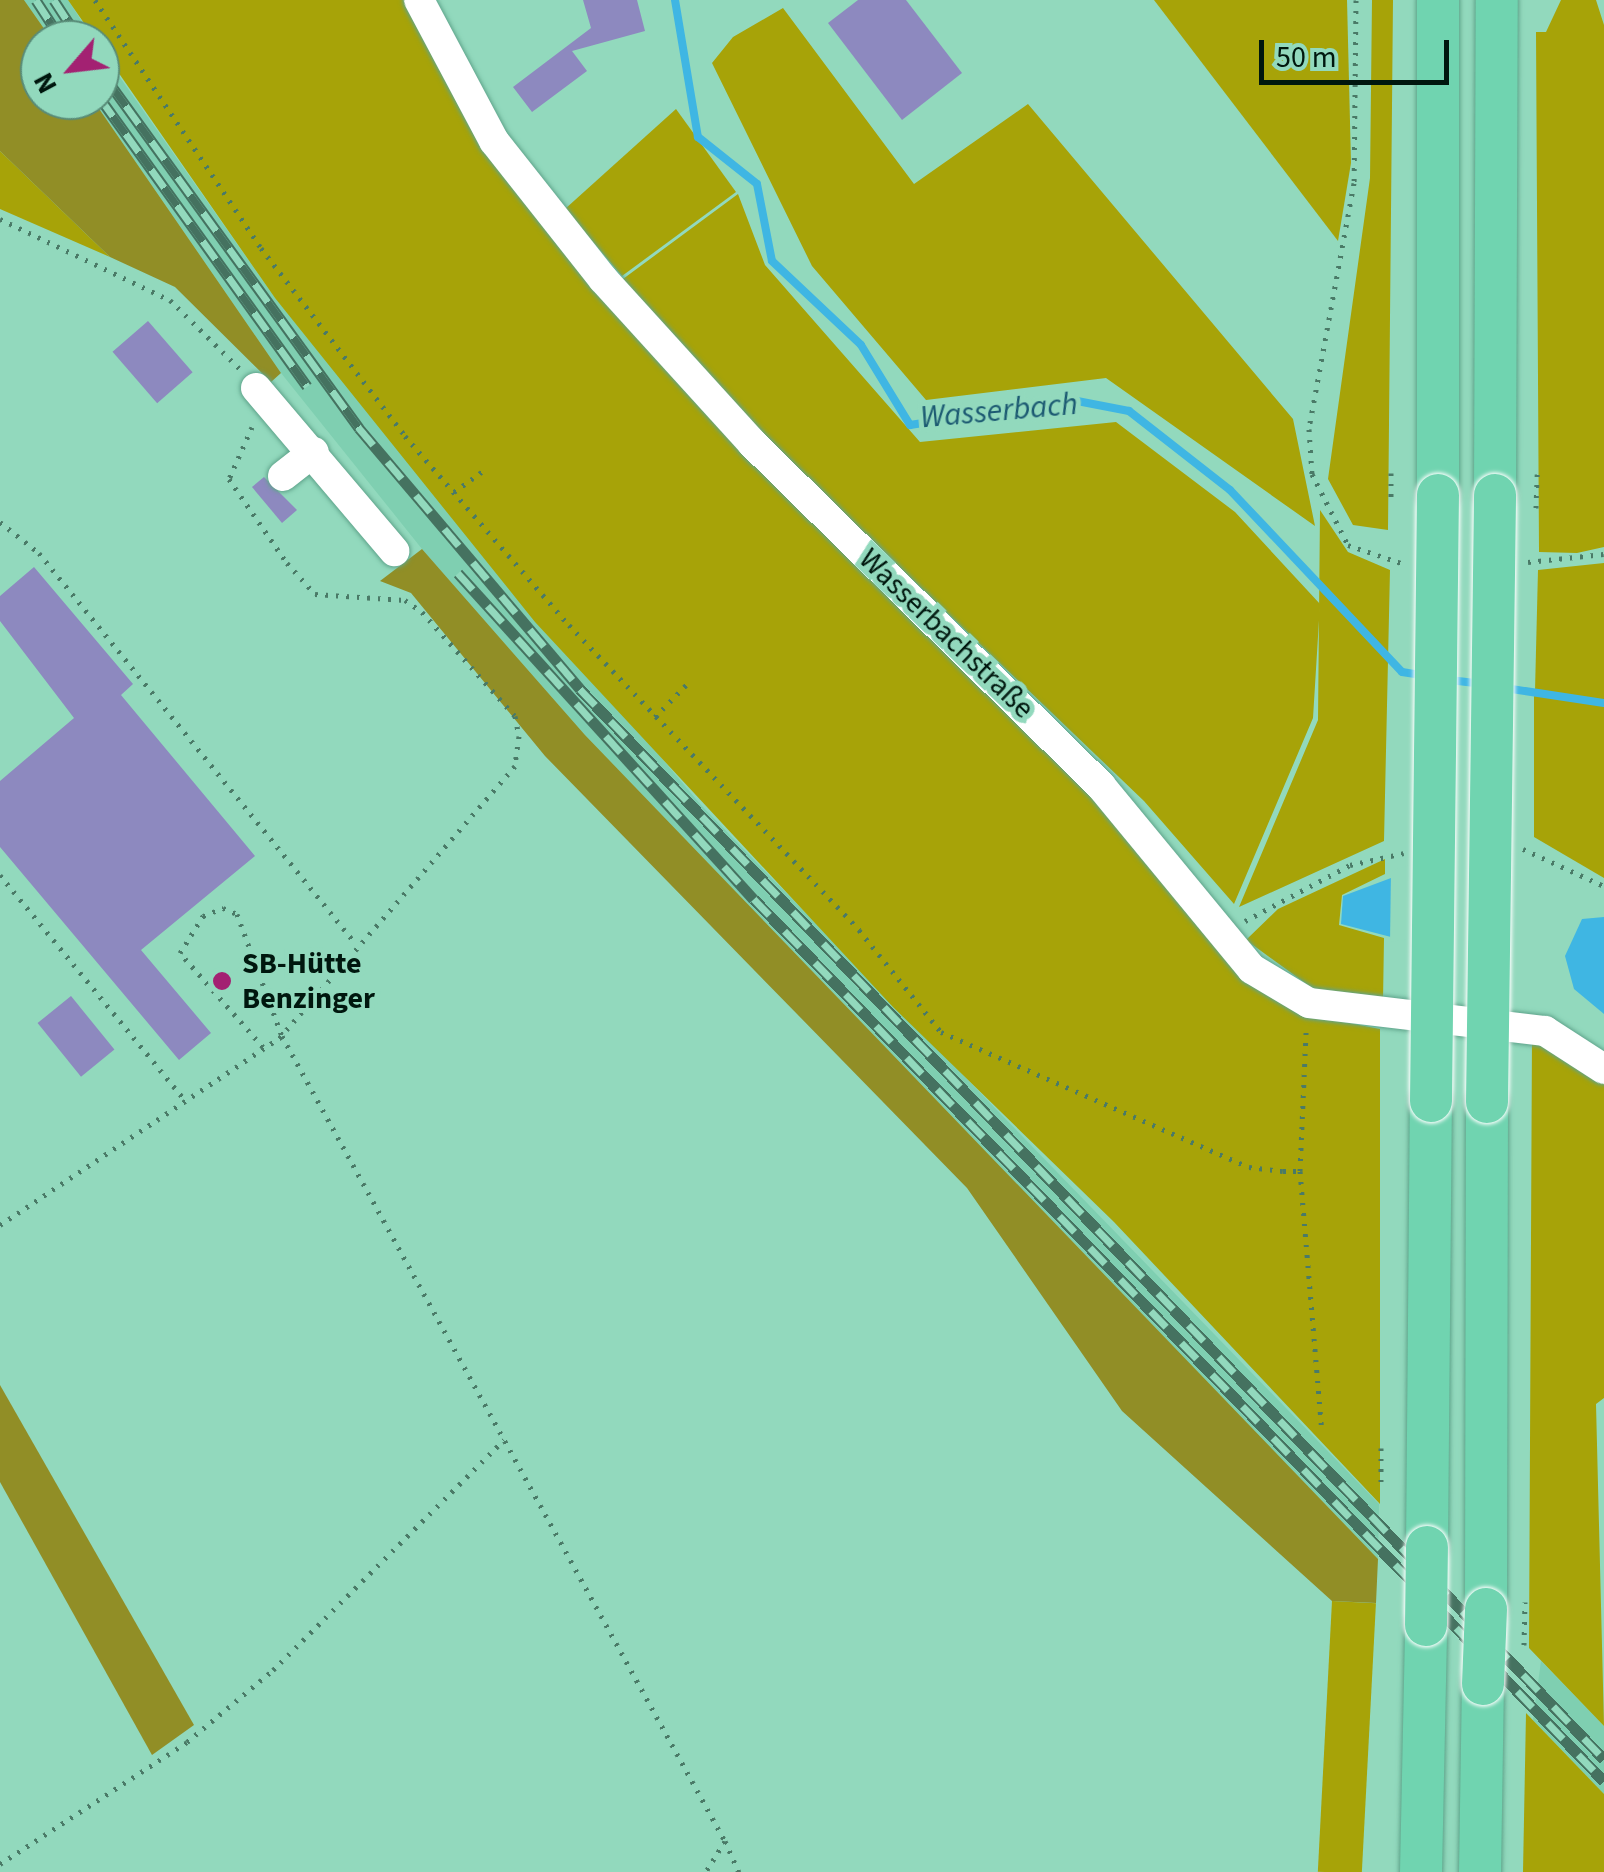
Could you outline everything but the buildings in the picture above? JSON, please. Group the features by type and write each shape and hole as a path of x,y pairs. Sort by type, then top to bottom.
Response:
{"highway":[{"path":"1421,1872 1438,495 1438,0"},
{"path":"1480,1872 1484,1684 1505,1606 1487,1102 1497,0"}],"street":[{"name":"Wasserbachstraße","path":"420,0 494,142 686,374 1102,786 1252,969 1309,1003 1530,1027 1604,1069"},
{"path":"256,388 394,551"},
{"path":"283,476 314,452"}],"path":[{"path":"95,0 261,248 454,492 655,717 859,930 941,1032 1249,1167 1300,1171"},
{"path":"1356,0 1354,183 1309,429 1312,474 1348,544 1389,565 1427,564"},
{"path":"0,218 170,300 256,388 258,414 229,479 237,498 315,594 405,600 422,612 516,716 520,736 514,766 356,944 282,1036 0,1225"},
{"path":"454,492 484,470"},
{"path":"1391,472 1391,503"},
{"path":"1536,474 1536,508"},
{"path":"0,522 39,553 356,944"},
{"path":"1522,562 1604,554"},
{"path":"655,717 686,684"},
{"path":"0,875 185,1100"},
{"path":"264,1048 180,952 202,916 223,908 237,914 282,1036 726,1841 739,1872"},
{"path":"1309,1003 1300,1171 1322,1430"},
{"path":"0,1864 188,1742 274,1670 504,1440"},
{"path":"1381,1448 1381,1486"},
{"path":"1505,1606 1524,1645"},
{"path":"706,1872 726,1841"}],"shaded area":[{"path":"0,0 24,0 38,20 20,20 20,120 107,120 281,373 271,382 175,287 110,257 0,151"},
{"path":"24,0 68,0 81,20 38,20"},
{"path":"68,0 409,0 487,149 1313,1016 1380,1029 1380,1504 1114,1222 893,1007 535,622 275,298 120,75 120,20 82,20"},
{"path":"1154,0 1347,0 1351,163 1338,241"},
{"path":"1372,0 1393,0 1388,530 1353,525 1328,479 1370,178"},
{"path":"1561,0 1596,0 1604,25 1604,547 1577,553 1539,552 1536,32 1546,32"},
{"path":"783,8 914,184 1028,104 1293,419 1315,526 1106,378 926,400 812,266 712,63 733,37"},
{"path":"120,77 275,298 701,805 1379,1504 1378,1559 585,735 422,549 281,373 107,120 120,120"},
{"path":"676,109 736,192 622,276 565,209"},
{"path":"0,151 110,257 0,209"},
{"path":"738,194 765,265 920,442 1116,422 1235,512 1320,604 1313,718 1234,904 1144,801 727,402 623,279"},
{"path":"1320,510 1348,552 1390,570 1384,841 1239,907 1318,720"},
{"path":"422,549 585,735 1378,1559 1376,1603 1332,1601 1122,1411 967,1188 545,756 411,593 380,581"},
{"path":"1604,563 1604,702 1535,691 1538,570"},
{"path":"1534,694 1604,704 1604,878 1534,837"},
{"path":"1385,859 1385,874 1342,895 1339,925 1384,938 1383,1001 1319,993 1246,940 1278,909"},
{"path":"1532,1034 1604,1078 1604,1398 1596,1404 1604,1726 1529,1648"},
{"path":"0,1385 194,1725 152,1755 0,1482"},
{"path":"1332,1601 1376,1603 1362,1872 1318,1872"},
{"path":"1541,1661 1604,1726 1604,1794 1533,1720"},
{"path":"1526,1713 1604,1794 1604,1872 1523,1872"}],"water":[{"path":"1415,869 1391,937 1341,924 1343,896"},
{"path":"1604,917 1604,1014 1574,989 1565,956 1582,919"}],"pier":[{"path":"1414,864 1441,866 1459,881 1457,917 1426,937 1390,942 1391,871"}],"waterway":[{"name":"Wasserbach","path":"675,0 698,137 757,184 772,261 861,345 910,425 1072,400 1129,411 1230,490 1402,672 1422,675"},
{"name":"Wasserbach","path":"1450,680 1481,684"},
{"name":"Wasserbach","path":"1505,688 1604,703"}],"railway":[{"path":"36,0 49,20"},
{"path":"54,0 67,20"},
{"path":"120,98 359,428 580,689 1604,1759"},
{"path":"116,120 307,386"},
{"path":"458,573 754,899 1604,1781"}],"place":[{"name":"SB-Hütte Benzinger","path":"222,981"}]}
